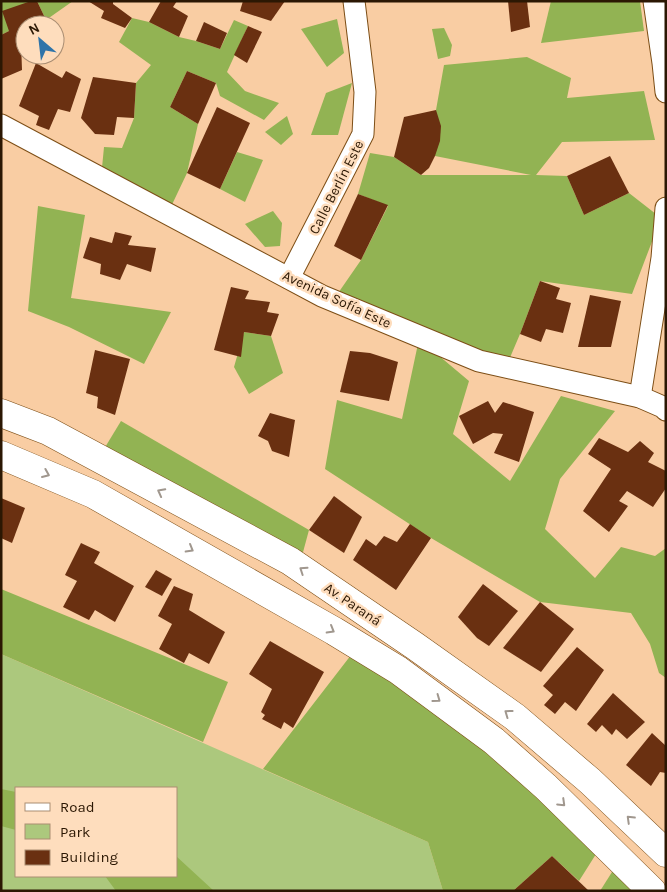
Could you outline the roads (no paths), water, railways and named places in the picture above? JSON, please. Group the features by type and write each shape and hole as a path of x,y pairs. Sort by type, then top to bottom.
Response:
{"street":[{"name":"Calle Berlín Este","path":"289,278 363,134 366,92 354,1"},
{"path":"654,1 666,92"},
{"name":"Avenida Sofía Este","path":"1,125 322,296 479,361 640,397 666,410"},
{"path":"640,397 662,258 666,208"},
{"name":"Av. Paraná","path":"1,413 48,431 290,561 415,646 514,717 590,781 666,853"},
{"path":"1,455 94,494 326,626 398,670 494,741 546,787 652,891"},
{"path":"398,670 415,646"}]}
